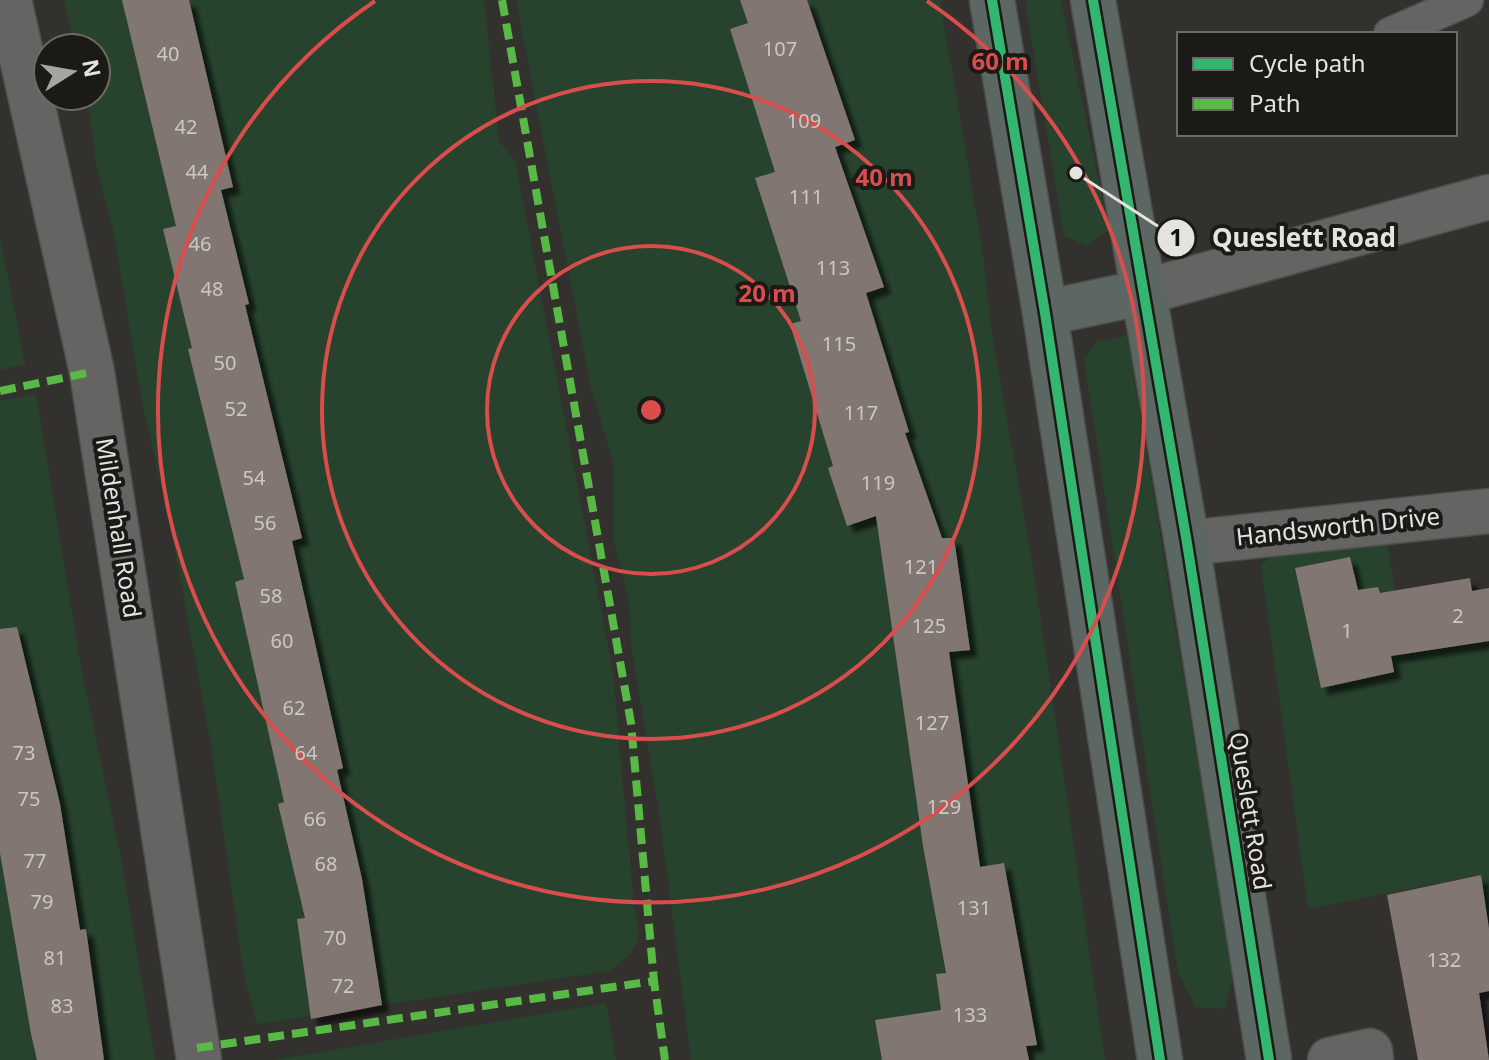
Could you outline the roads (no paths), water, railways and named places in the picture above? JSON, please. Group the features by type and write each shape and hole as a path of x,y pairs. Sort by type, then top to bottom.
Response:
{"highway":[{"path":"992,0 1045,313 1160,1060"},
{"name":"Queslett Road","path":"1093,0 1187,543 1269,1060"},
{"path":"1045,313 1144,292"}],"street":[{"name":"Mildenhall Road","path":"9,0 92,372 199,1060"},
{"path":"1144,292 1489,197"},
{"name":"Handsworth Drive","path":"1187,543 1489,511"},
{"path":"1330,1060 1370,1051 1371,1060"}],"lane":[{"path":"1395,32 1467,0"}],"place":[{"name":"Queslett Road","path":"1076,173"}]}
